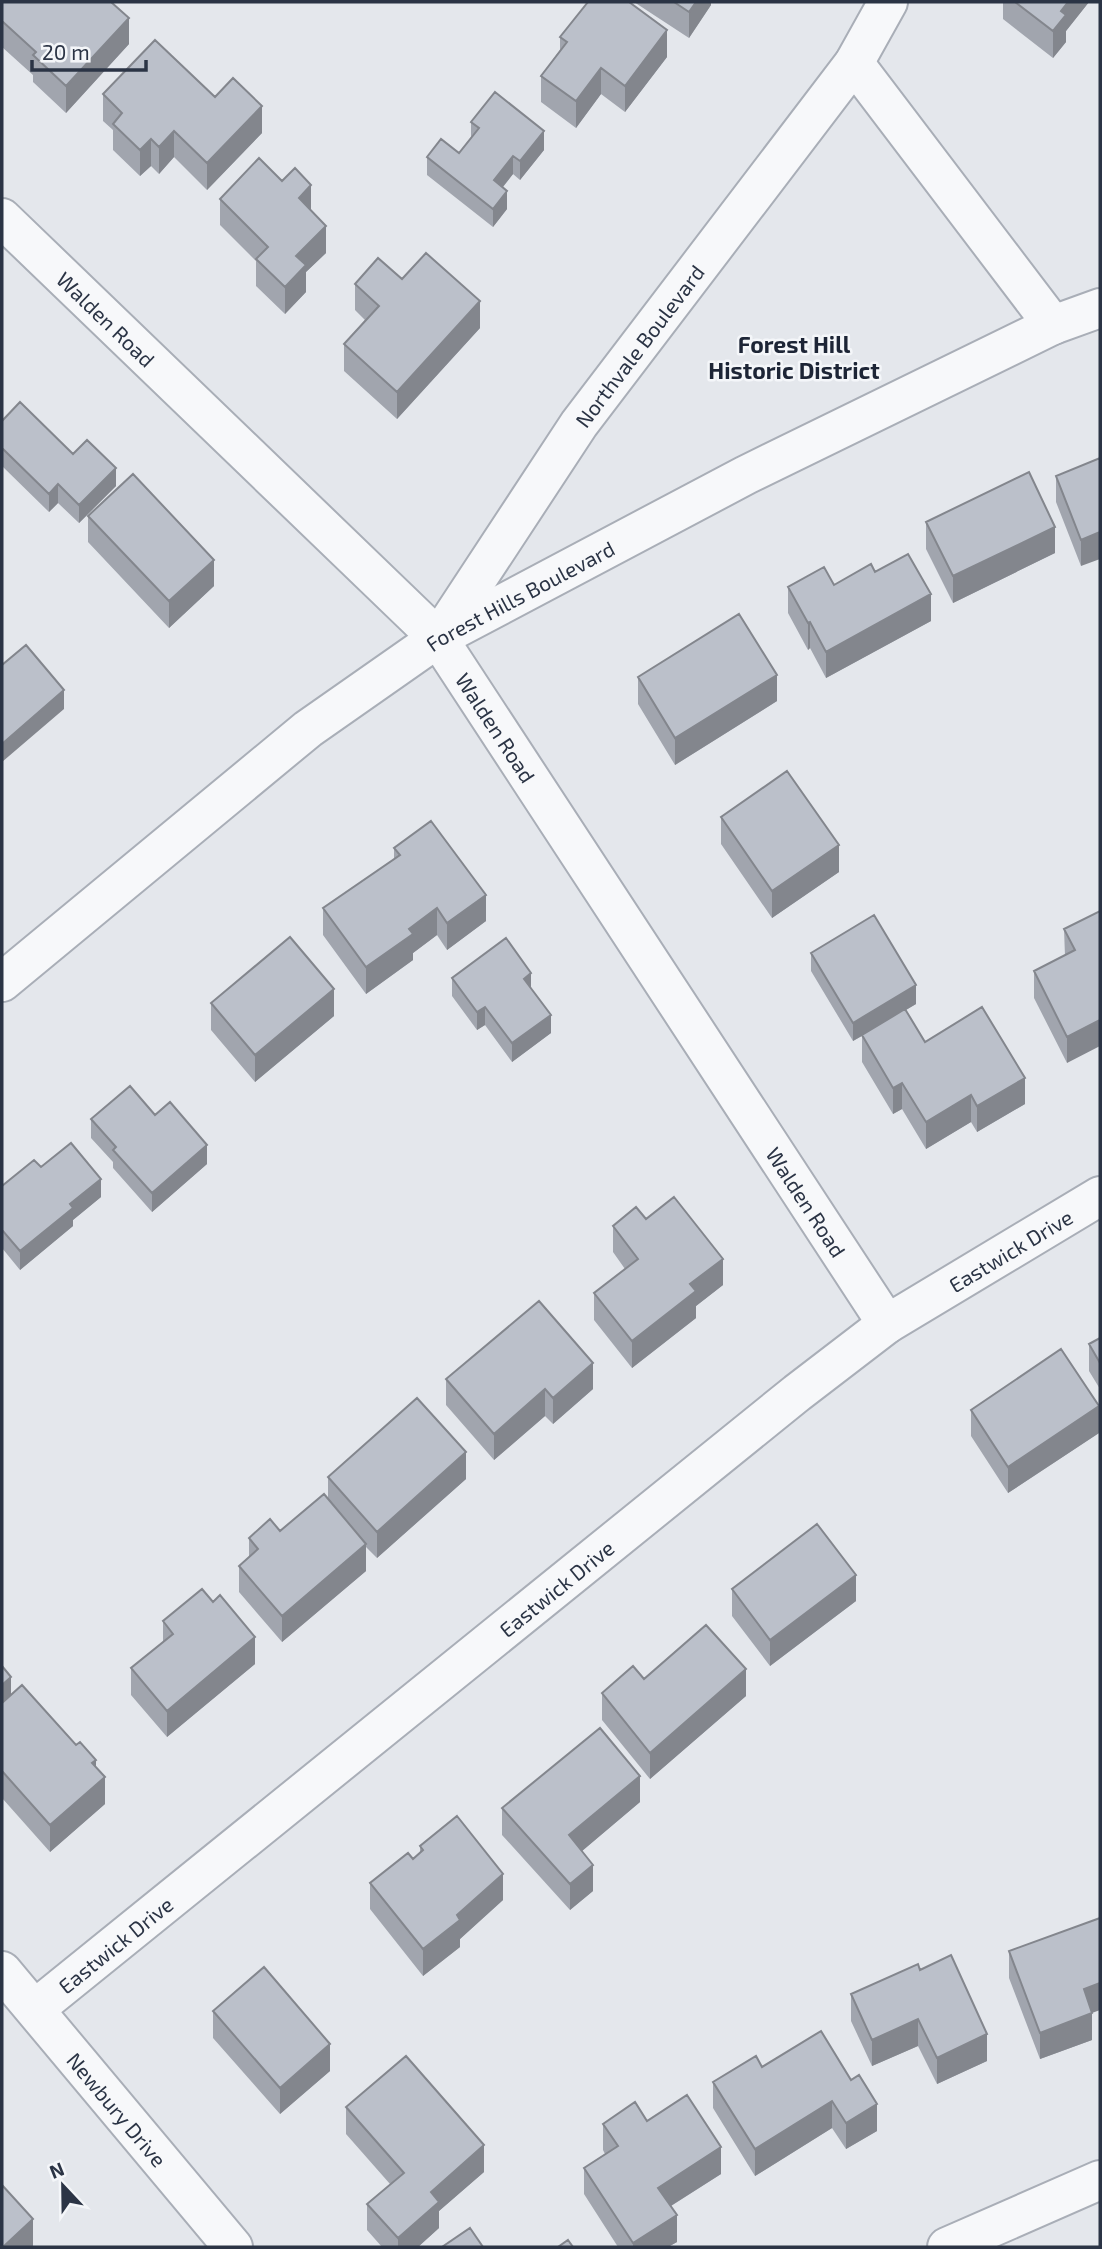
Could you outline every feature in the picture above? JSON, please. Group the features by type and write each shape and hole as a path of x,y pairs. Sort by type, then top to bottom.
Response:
{"street":[{"name":"Northvale Boulevard","path":"438,638 579,424 854,63 888,2"},
{"path":"854,63 1053,325"},
{"name":"Walden Road","path":"2,218 438,638 887,1324"},
{"name":"Forest Hills Boulevard","path":"2,982 308,729 438,638 746,475 1053,325 1100,308"},
{"name":"Eastwick Drive","path":"35,2009 797,1393 887,1324 1100,1196"},
{"name":"Newbury Drive","path":"2,1971 233,2247"},
{"path":"947,2247 1100,2180"}],"building":[{"path":"3,2 111,2 129,18 66,86 33,55 36,52 2,21"},
{"path":"588,2 629,2 667,30 625,86 601,68 576,101 541,76 567,42 560,37"},
{"path":"674,2 696,2 689,12"},
{"path":"1015,2 1068,2 1061,11 1066,15 1053,31"},
{"path":"155,40 215,97 233,78 262,106 207,163 174,131 159,147 151,139 140,150 113,124 122,113 103,94"},
{"path":"495,92 544,131 520,161 513,156 494,180 507,191 493,209 427,157 441,139 459,153 479,128 471,122"},
{"path":"259,158 282,181 295,168 311,185 299,198 326,226 296,256 306,265 285,287 256,259 268,247 220,199"},
{"path":"426,253 480,301 397,392 344,344 379,306 355,284 378,258 402,279"},
{"path":"20,402 73,454 87,440 116,468 79,505 58,484 49,494 2,448 2,421"},
{"path":"1100,458 1100,532 1081,540 1056,476"},
{"path":"1029,472 1055,527 953,576 926,522"},
{"path":"133,474 214,560 169,601 88,516"},
{"path":"908,554 931,594 826,652 788,587 824,567 834,585 871,564 875,572"},
{"path":"739,614 777,675 675,738 638,677"},
{"path":"26,645 64,690 2,744 2,665"},
{"path":"787,771 839,845 772,891 721,817"},
{"path":"431,821 486,895 447,923 437,908 409,929 413,934 366,967 323,908 400,855 394,848"},
{"path":"1100,911 1100,1020 1067,1037 1034,971 1075,950 1064,929"},
{"path":"874,915 916,985 853,1023 811,953"},
{"path":"290,937 334,989 255,1055 211,1003"},
{"path":"506,938 531,973 524,979 551,1015 512,1043 485,1007 477,1012 452,978"},
{"path":"982,1007 1025,1078 977,1106 971,1095 926,1122 902,1083 893,1088 862,1035 905,1009 925,1042"},
{"path":"130,1086 155,1115 170,1102 207,1145 152,1193 113,1150 116,1147 91,1119"},
{"path":"71,1143 101,1179 70,1204 73,1208 20,1251 2,1230 2,1186 34,1160 41,1167"},
{"path":"674,1197 723,1259 690,1284 696,1291 632,1341 594,1293 638,1259 613,1226 636,1207 646,1219"},
{"path":"539,1301 593,1363 553,1398 545,1389 494,1434 446,1379"},
{"path":"1100,1338 1100,1363 1089,1344"},
{"path":"1061,1349 1099,1406 1008,1467 971,1410"},
{"path":"417,1398 466,1452 377,1532 328,1477"},
{"path":"324,1494 366,1544 282,1616 239,1566 258,1549 249,1538 270,1519 280,1531"},
{"path":"817,1524 856,1575 770,1640 732,1589"},
{"path":"202,1589 213,1602 220,1595 255,1637 167,1711 131,1668 173,1634 163,1621"},
{"path":"706,1625 746,1669 650,1753 602,1693 633,1666 644,1679"},
{"path":"2,1666 11,1677 2,1685"},
{"path":"22,1685 76,1745 80,1742 96,1760 92,1763 105,1777 50,1825 2,1771 2,1703"},
{"path":"600,1728 640,1776 569,1835 593,1865 570,1884 502,1808"},
{"path":"457,1816 503,1874 457,1915 460,1920 423,1949 370,1883 408,1853 413,1859 423,1850 420,1846"},
{"path":"1100,1918 1100,1983 1084,1989 1092,2013 1040,2033 1009,1951"},
{"path":"951,1955 987,2034 937,2058 918,2019 872,2040 851,1994 918,1964 920,1970"},
{"path":"264,1967 330,2044 280,2088 213,2011"},
{"path":"821,2031 851,2080 859,2075 877,2104 846,2123 832,2101 755,2149 713,2082 756,2056 762,2067"},
{"path":"406,2056 484,2145 431,2192 439,2202 398,2238 367,2204 404,2173 346,2107"},
{"path":"687,2095 721,2147 658,2188 677,2215 633,2243 584,2168 618,2146 603,2124 635,2102 647,2121"},
{"path":"2,2185 33,2219 3,2247 2,2247"},
{"path":"470,2228 483,2247 442,2247"},
{"path":"568,2240 573,2247 558,2247"}],"district":[{"name":"Forest Hill Historic District","path":"794,357"}]}
